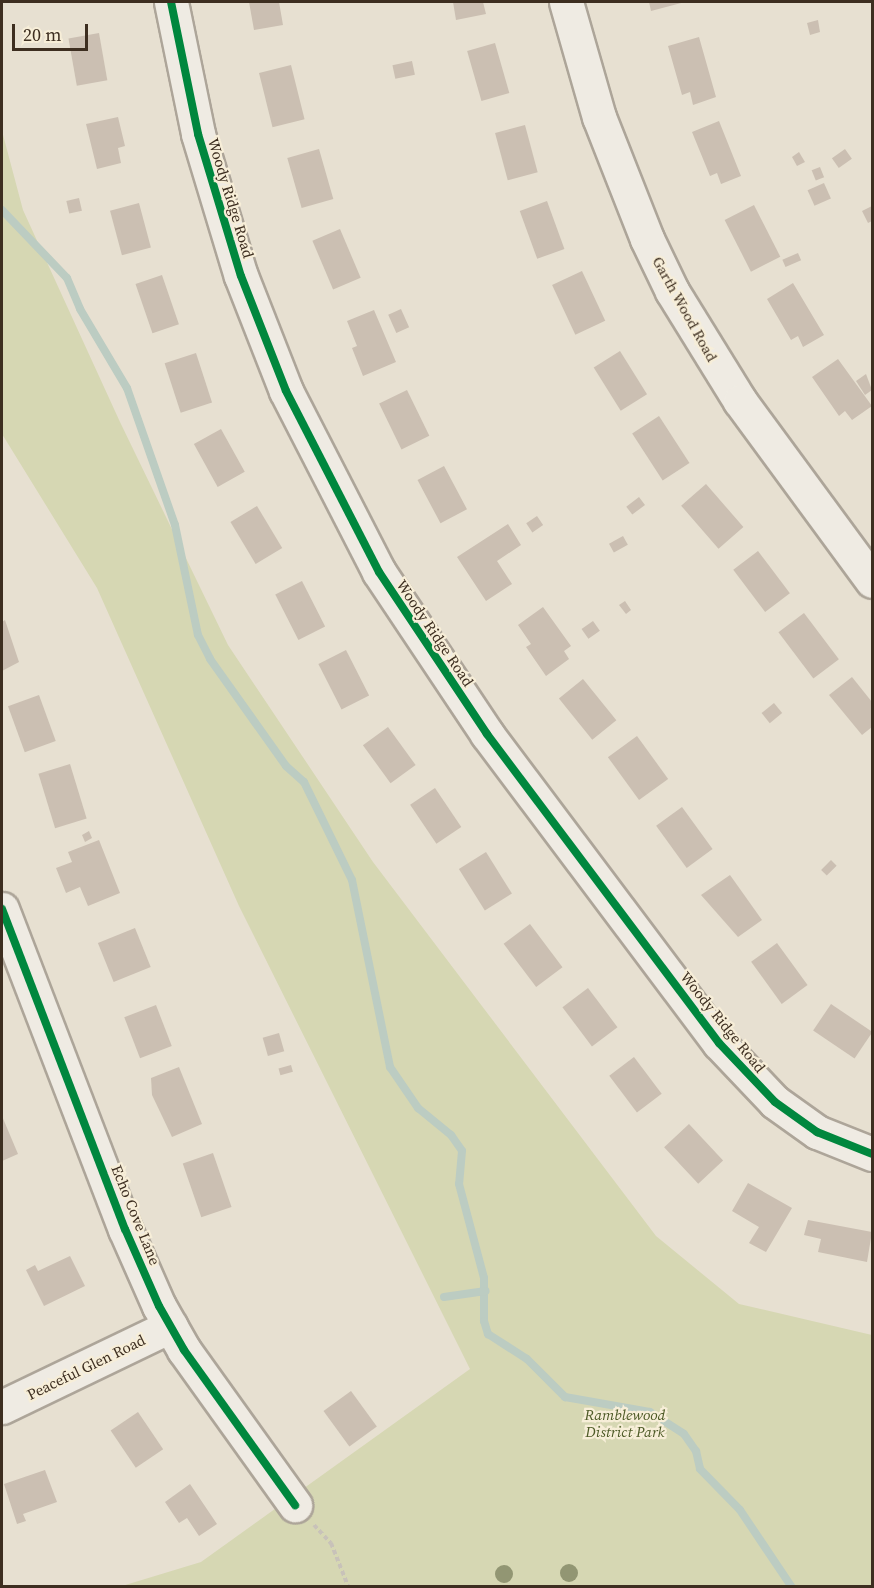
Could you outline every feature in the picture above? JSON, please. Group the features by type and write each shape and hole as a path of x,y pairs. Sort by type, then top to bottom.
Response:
{"street":[{"name":"Woody Ridge Road","path":"171,2 198,134 244,285 286,391 379,573 487,734 742,1070 775,1102 817,1132 873,1154"},
{"name":"Garth Wood Road","path":"566,2 599,117 647,239 672,291 740,401 873,581"},
{"name":"Echo Cove Lane","path":"2,909 125,1229 170,1326 296,1505"},
{"name":"Peaceful Glen Road","path":"2,1407 170,1326"}],"path":[{"path":"296,1505 331,1543 348,1587"}],"green space":[{"name":"Ramblewood District Park","path":"2,131 23,210 120,422 228,645 373,862 656,1236 739,1304 872,1335 872,1586 122,1586 201,1562 470,1369 239,906 97,588 2,434"}],"building":[{"path":"249,2 279,2 283,25 254,30"},
{"path":"453,2 483,2 486,14 456,20"},
{"path":"649,2 685,2 651,11"},
{"path":"818,20 820,32 810,35 807,23"},
{"path":"99,33 107,80 77,86 68,38"},
{"path":"699,37 716,97 693,105 690,92 682,95 668,46"},
{"path":"495,43 509,93 481,101 467,51"},
{"path":"412,61 415,75 395,79 392,65"},
{"path":"291,65 305,119 273,127 259,73"},
{"path":"118,117 125,146 118,148 121,163 97,169 86,124"},
{"path":"719,121 741,176 721,184 717,173 710,176 692,132"},
{"path":"525,125 538,172 508,180 495,133"},
{"path":"319,149 333,199 302,208 287,158"},
{"path":"845,149 852,159 839,168 832,158"},
{"path":"799,152 805,162 797,166 792,157"},
{"path":"820,167 824,177 816,181 812,170"},
{"path":"824,183 831,199 814,206 808,190"},
{"path":"79,198 82,211 69,214 66,201"},
{"path":"547,201 564,249 537,259 520,211"},
{"path":"139,203 151,247 122,255 110,211"},
{"path":"754,205 780,257 751,272 725,220"},
{"path":"872,206 872,221 868,223 862,211"},
{"path":"340,229 361,278 333,290 312,241"},
{"path":"798,253 801,260 785,267 782,260"},
{"path":"582,271 605,321 575,335 552,285"},
{"path":"162,275 179,324 152,333 136,284"},
{"path":"793,283 824,335 803,347 798,336 791,340 767,299"},
{"path":"401,309 409,327 396,333 388,315"},
{"path":"374,310 396,362 363,376 352,348 357,346 347,321"},
{"path":"620,351 647,394 621,411 594,367"},
{"path":"196,353 212,402 181,413 165,363"},
{"path":"838,359 872,406 852,420 845,411 839,416 812,377"},
{"path":"866,374 872,390 865,395 856,381"},
{"path":"407,390 429,436 401,449 379,404"},
{"path":"659,416 689,463 663,480 632,433"},
{"path":"221,429 245,472 218,487 194,444"},
{"path":"444,466 467,509 441,523 418,480"},
{"path":"706,484 743,527 718,549 681,506"},
{"path":"639,497 645,505 632,515 626,507"},
{"path":"257,506 282,548 256,564 230,522"},
{"path":"537,516 543,525 532,532 526,523"},
{"path":"508,524 521,545 497,561 512,584 486,601 457,557"},
{"path":"623,536 628,545 614,553 609,544"},
{"path":"758,551 790,593 765,612 733,570"},
{"path":"302,581 325,626 298,640 275,595"},
{"path":"625,601 631,610 626,614 619,605"},
{"path":"543,607 571,646 564,651 569,659 546,676 526,647 531,644 518,625"},
{"path":"804,613 839,659 813,679 778,632"},
{"path":"5,620 19,662 2,671 2,622"},
{"path":"593,621 600,631 588,639 582,629"},
{"path":"346,650 369,695 342,710 318,664"},
{"path":"852,677 872,702 872,727 862,735 829,695"},
{"path":"583,679 616,720 592,740 559,699"},
{"path":"39,695 56,741 25,752 8,706"},
{"path":"774,703 782,713 770,723 762,713"},
{"path":"388,727 416,765 391,783 363,745"},
{"path":"637,736 668,779 639,800 608,757"},
{"path":"70,764 87,819 55,828 38,774"},
{"path":"435,788 461,827 436,844 410,805"},
{"path":"682,807 713,849 687,868 656,826"},
{"path":"89,831 92,838 85,842 82,835"},
{"path":"99,840 120,893 88,906 80,887 66,893 56,868 72,862 68,852"},
{"path":"486,852 512,894 485,911 459,869"},
{"path":"831,860 837,866 827,876 821,870"},
{"path":"730,875 762,920 738,937 701,895"},
{"path":"530,924 562,967 536,987 504,944"},
{"path":"135,928 151,967 114,982 98,943"},
{"path":"777,943 808,985 782,1004 751,962"},
{"path":"588,988 617,1027 592,1046 562,1007"},
{"path":"831,1004 872,1032 855,1058 813,1031"},
{"path":"156,1005 172,1046 140,1058 124,1017"},
{"path":"279,1033 284,1051 268,1056 263,1038"},
{"path":"634,1057 662,1094 637,1112 609,1076"},
{"path":"291,1065 293,1072 280,1075 279,1069"},
{"path":"179,1067 202,1124 172,1137 152,1095 151,1078"},
{"path":"2,1116 18,1154 2,1161"},
{"path":"689,1124 723,1161 698,1184 664,1147"},
{"path":"213,1153 232,1207 201,1217 183,1163"},
{"path":"748,1183 792,1208 766,1252 749,1243 759,1227 732,1211"},
{"path":"808,1220 872,1232 867,1262 818,1252 821,1239 804,1235"},
{"path":"70,1256 85,1286 44,1306 26,1270 35,1265 38,1271"},
{"path":"351,1391 377,1427 349,1447 323,1411"},
{"path":"138,1412 163,1449 136,1468 111,1430"},
{"path":"45,1470 57,1502 23,1514 26,1521 17,1524 4,1484"},
{"path":"190,1484 217,1524 199,1536 187,1518 179,1523 165,1502"}],"waterway":[{"path":"2,210 67,278 80,309 127,388 175,525 198,635 210,659 286,766 304,782 352,880 390,1067 418,1108 451,1135 462,1151 459,1184 484,1278 484,1321 488,1334 527,1359 565,1397 650,1412 684,1434 696,1451 700,1469 740,1510 791,1586"},
{"path":"444,1297 486,1291"}],"cycle path":[{"path":"171,2 198,134 241,276 286,391 379,572 487,734 719,1043 775,1102 817,1132 872,1154"},
{"path":"2,909 125,1229 159,1306 184,1350 295,1505"}]}
